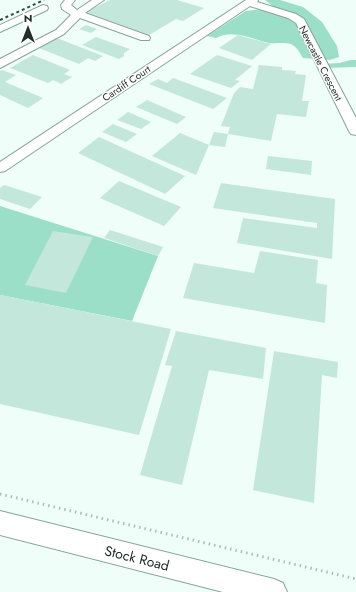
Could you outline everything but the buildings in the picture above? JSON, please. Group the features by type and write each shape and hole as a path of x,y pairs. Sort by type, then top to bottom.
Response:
{"street":[{"path":"70,0 66,5 67,9 79,15 145,38"},
{"path":"2,63 60,32 86,7 99,0"},
{"name":"Newcastle Crescent","path":"252,1 292,16 300,21 356,131"},
{"name":"Cardiff Court","path":"0,168 201,33 252,1"},
{"path":"0,28 43,8"},
{"name":"Stock Road","path":"0,524 274,592"}],"path":[{"path":"0,494 356,579"}],"green space":[{"path":"265,0 280,0 303,7 322,22 337,46 339,57 330,60 303,58 297,48 291,44 269,43 249,37 229,34 216,38 207,36 246,11 261,9 292,16 297,14 274,7"},
{"path":"356,60 356,67 324,68 322,64 339,63"},
{"path":"0,206 158,256 132,321 0,295"}],"railway":[{"path":"0,20 44,0"}]}
